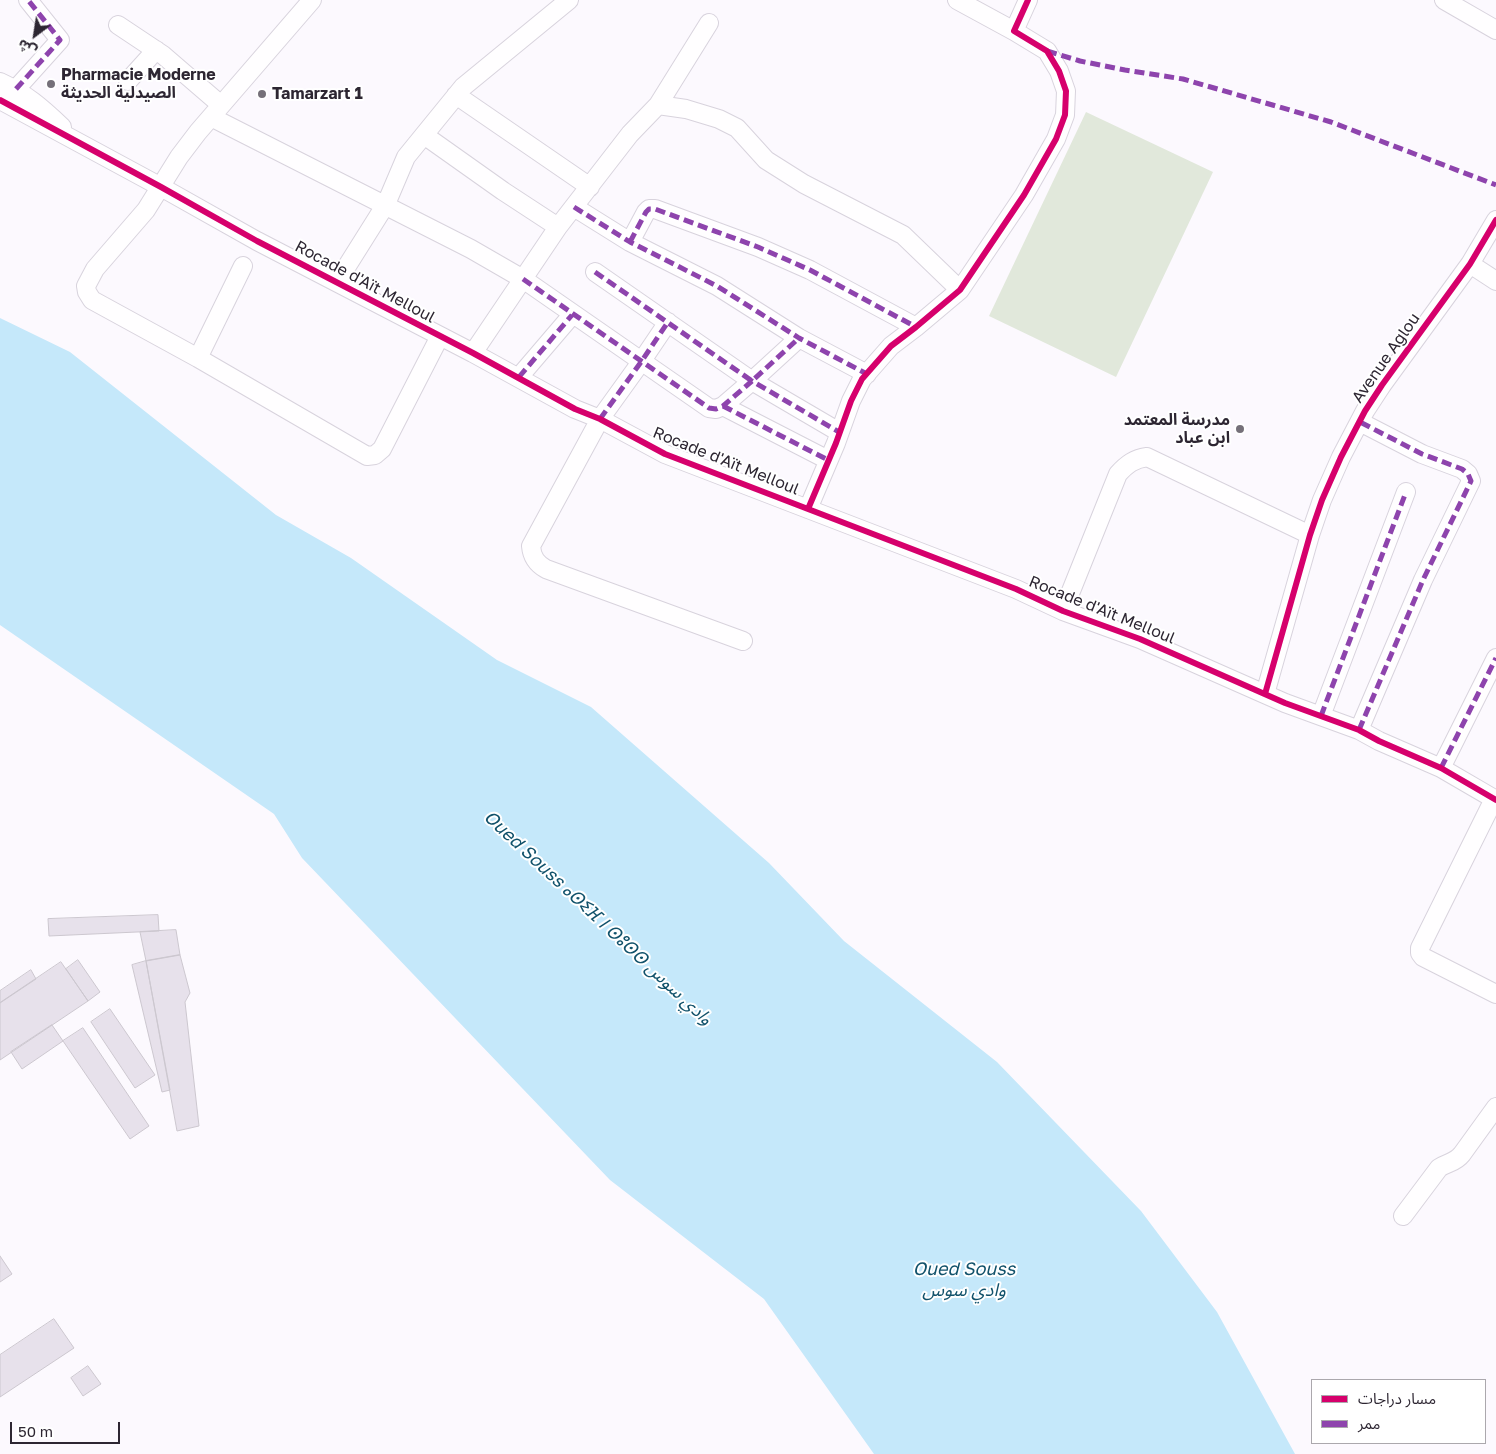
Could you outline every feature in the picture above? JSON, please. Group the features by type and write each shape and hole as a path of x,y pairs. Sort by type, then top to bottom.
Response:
{"street":[{"path":"8,86 60,40 28,0"},
{"path":"312,0 216,111 179,157 146,210 95,269 86,286 87,292 92,300 198,358 367,456 376,455 382,449 440,336"},
{"path":"337,282 386,204 406,158 456,95 463,87 569,0"},
{"path":"808,509 838,432 862,380 891,346 960,290 1024,195 1056,139 1065,115 1066,91 1059,71 1046,51 1014,31 956,0"},
{"path":"1014,31 1028,0"},
{"path":"1444,0 1496,30"},
{"path":"473,353 558,227 630,134 658,105 709,23"},
{"path":"118,25 156,50 216,111 386,204 472,248 523,279 709,408 716,409 723,406 799,338"},
{"path":"128,80 156,50"},
{"name":"Rocade d'Aït Melloul","path":"8,86 40,105 74,140"},
{"path":"456,95 590,187"},
{"name":"Rocade d'Aït Melloul","path":"0,100 257,241 665,454 1016,589 1063,611 1140,639 1265,694 1359,730 1379,741 1442,768 1495,799"},
{"path":"658,105 686,109 719,119 737,128 766,160 804,184 903,235 960,290"},
{"path":"424,136 503,192 558,227"},
{"path":"574,207 630,242 717,286 799,338 867,374"},
{"path":"630,242 646,212 649,209 655,209 810,270 916,327"},
{"name":"Avenue Aglou","path":"1265,694 1310,535 1326,491 1341,458 1365,411 1470,264 1496,220"},
{"path":"1470,264 1496,281"},
{"path":"198,358 243,266"},
{"path":"595,272 752,381 838,432"},
{"path":"519,377 572,314"},
{"path":"668,322 600,419 531,546 532,554 538,564 546,569 743,641"},
{"path":"723,406 828,460"},
{"path":"1359,730 1423,580 1471,481 1468,474 1462,469 1422,454 1360,422"},
{"path":"1063,611 1118,474 1127,464 1137,458 1148,457 1310,535"},
{"path":"1321,716 1406,492"},
{"path":"1442,768 1496,658"},
{"path":"1495,799 1420,948 1420,953 1496,994"},
{"path":"1403,1216 1439,1168 1447,1163 1457,1161 1496,1107"}],"shaded area":[{"path":"1086,112 1213,172 1116,377 989,316"}],"water":[{"name":"Oued Souss وادي سوس","path":"0,318 70,352 276,515 351,558 497,660 591,707 769,863 844,941 997,1062 1141,1211 1217,1312 1295,1454 874,1454 764,1299 610,1180 302,858 274,814 0,625"}],"building":[{"path":"158,915 159,931 49,936 48,919"},
{"path":"176,930 180,955 146,961 140,932"},
{"path":"180,955 190,993 185,1002 199,1126 177,1131 146,961"},
{"path":"78,960 100,992 88,1001 66,969"},
{"path":"146,961 170,1090 162,1092 132,965"},
{"path":"61,962 88,1001 0,1060 0,1003"},
{"path":"31,970 36,979 0,1003 0,991"},
{"path":"110,1009 155,1075 135,1088 91,1022"},
{"path":"52,1025 63,1041 22,1069 11,1052"},
{"path":"83,1028 149,1126 130,1139 63,1041"},
{"path":"0,1256 12,1274 0,1282"},
{"path":"54,1319 74,1348 0,1397 0,1355"},
{"path":"88,1366 101,1384 83,1396 71,1378"}],"marked path":[{"path":"16,89 60,40 28,0"},
{"path":"1047,51 1080,61 1183,79 1331,122 1496,185"},
{"path":"574,207 630,242 717,286 799,338 867,374"},
{"path":"630,242 646,212 649,209 655,209 758,247 810,270 916,327"},
{"path":"595,272 752,381 799,338"},
{"path":"523,279 709,408 716,409 723,406 752,381 839,432"},
{"path":"519,377 572,315"},
{"path":"600,419 668,322"},
{"path":"723,406 828,460"},
{"path":"1359,730 1423,580 1471,481 1468,474 1462,469 1422,454 1360,422"},
{"path":"1321,716 1406,492"},
{"path":"1441,768 1496,658"}],"cycle path":[{"path":"808,509 836,443 851,401 862,379 891,346 960,290 1024,195 1056,139 1065,115 1066,91 1059,71 1047,51 1014,31 1028,0"},
{"path":"0,100 257,241 473,353 575,409 600,419 665,454 1016,589 1063,611 1140,639 1285,703 1359,730 1379,741 1441,768 1496,800"},
{"path":"1265,694 1310,535 1322,500 1341,457 1365,411 1382,385 1470,264 1496,220"}],"place":[{"name":"Pharmacie Moderne الصيدلية الحديثة","path":"51,84"},
{"name":"Tamarzart 1","path":"262,94"},
{"name":"مدرسة المعتمد ابن عباد","path":"1240,429"}],"water label":[{"name":"Oued Souss ⴰⵙⵉⴼ ⵏ ⵙⵓⵙⵙ وادي سوس","path":"598,918"}]}
